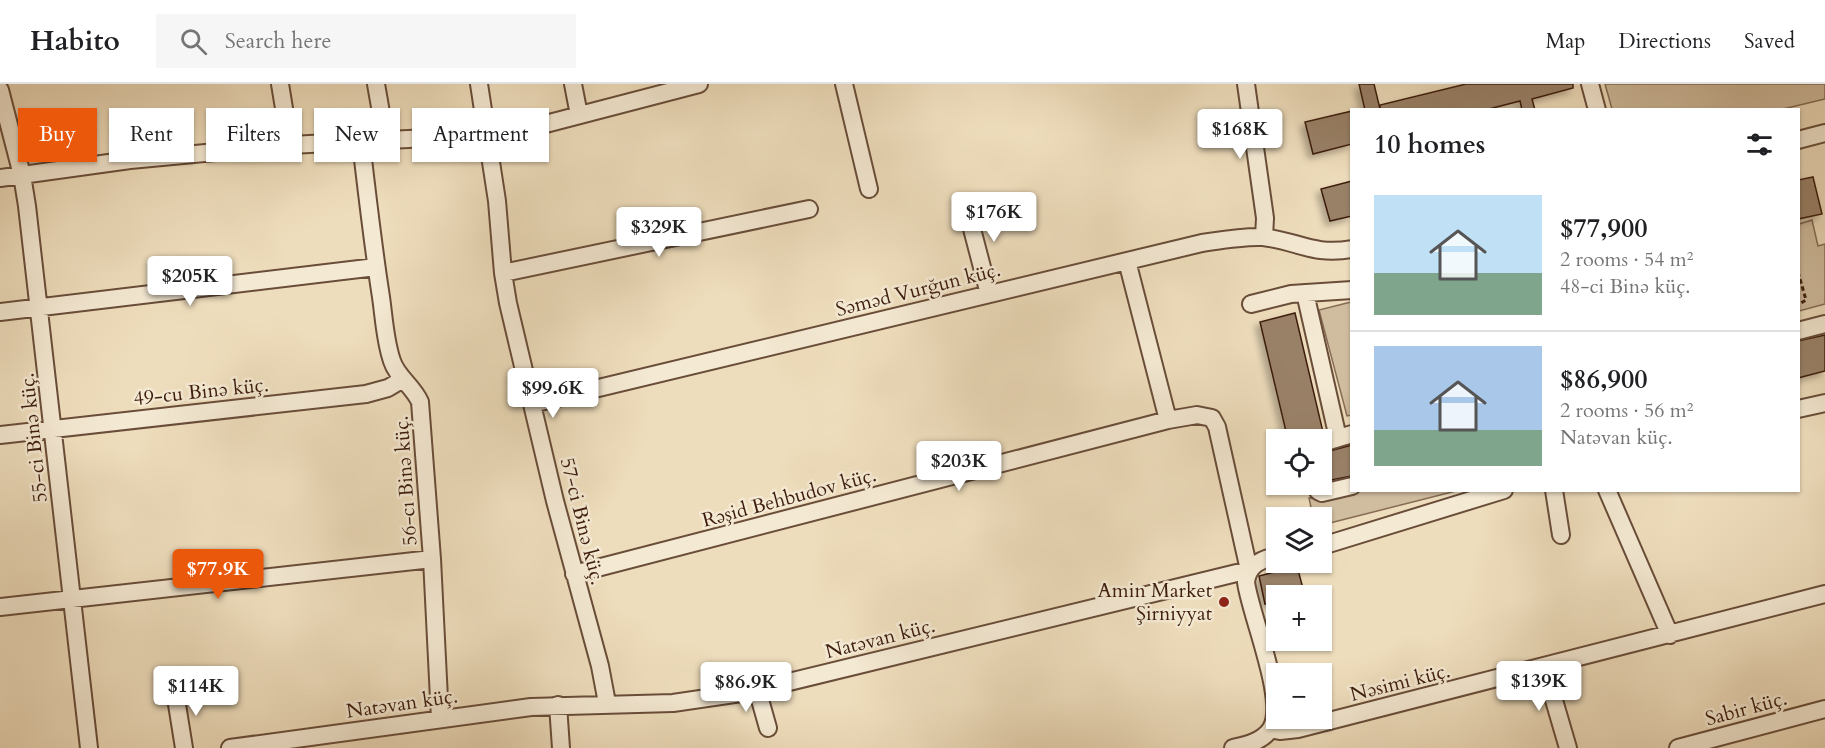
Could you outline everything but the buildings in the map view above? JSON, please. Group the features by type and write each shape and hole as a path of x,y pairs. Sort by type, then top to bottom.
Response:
{"street":[{"path":"280,84 284,108"},
{"path":"376,84 380,108"},
{"name":"57-ci Binə küç.","path":"479,84 483,108"},
{"path":"573,84 579,115"},
{"path":"844,84 869,189"},
{"path":"1246,84 1265,218 1264,237"},
{"path":"1590,84 1596,108"},
{"path":"549,123 689,85"},
{"name":"55-ci Binə küç.","path":"0,90 22,175 40,308 89,748"},
{"path":"1800,140 1825,134"},
{"path":"0,178 130,160 206,153"},
{"name":"56-cı Binə küç.","path":"363,162 388,348 392,363 416,392 420,402 432,559 440,719"},
{"name":"57-ci Binə küç.","path":"491,162 508,303 574,574 600,666 607,703"},
{"path":"965,202 989,294"},
{"path":"503,273 809,209"},
{"name":"Səməd Vurğun küç.","path":"532,404 1202,243 1264,237 1316,251 1350,249"},
{"path":"1127,261 1168,420"},
{"path":"0,312 376,267"},
{"path":"1251,304 1291,294 1350,290"},
{"path":"1305,293 1337,438"},
{"path":"1800,330 1825,324"},
{"name":"49-cu Binə küç.","path":"0,435 366,394 388,388 403,379"},
{"path":"1800,409 1825,403"},
{"name":"Rəşid Behbudov küç.","path":"574,574 1168,420 1197,415 1212,418 1217,427 1249,570 1246,576 1246,588 1266,663"},
{"path":"1332,491 1350,486"},
{"path":"1554,492 1561,535"},
{"path":"1608,492 1670,635"},
{"path":"1332,543 1481,494"},
{"path":"0,607 432,559"},
{"name":"Natəvan küç.","path":"230,748 558,705 673,703 757,689 1249,570 1266,559"},
{"name":"Nəsimi küç.","path":"1332,720 1825,594"},
{"path":"1544,666 1568,748"},
{"path":"757,689 768,728"},
{"path":"175,692 184,748"},
{"path":"558,705 561,748"},
{"name":"Sabir küç.","path":"1678,748 1825,709"},
{"path":"1233,748 1251,746 1271,729"},
{"name":"Nəsimi küç.","path":"1271,729 1280,731 1298,729"}],"path":[{"path":"1800,279 1806,300 1800,304"}],"shaded area":[{"path":"1605,84 1825,84 1825,99 1787,108 1612,108"},
{"path":"1812,220 1818,246 1825,244 1825,304 1800,311 1800,224"},
{"path":"1350,302 1350,415 1347,416 1319,310"},
{"path":"1354,492 1452,492 1332,522 1332,507 1311,507 1309,498 1324,499"}],"place":[{"name":"Amin Market Şirniyyat","path":"1224,602"}]}
